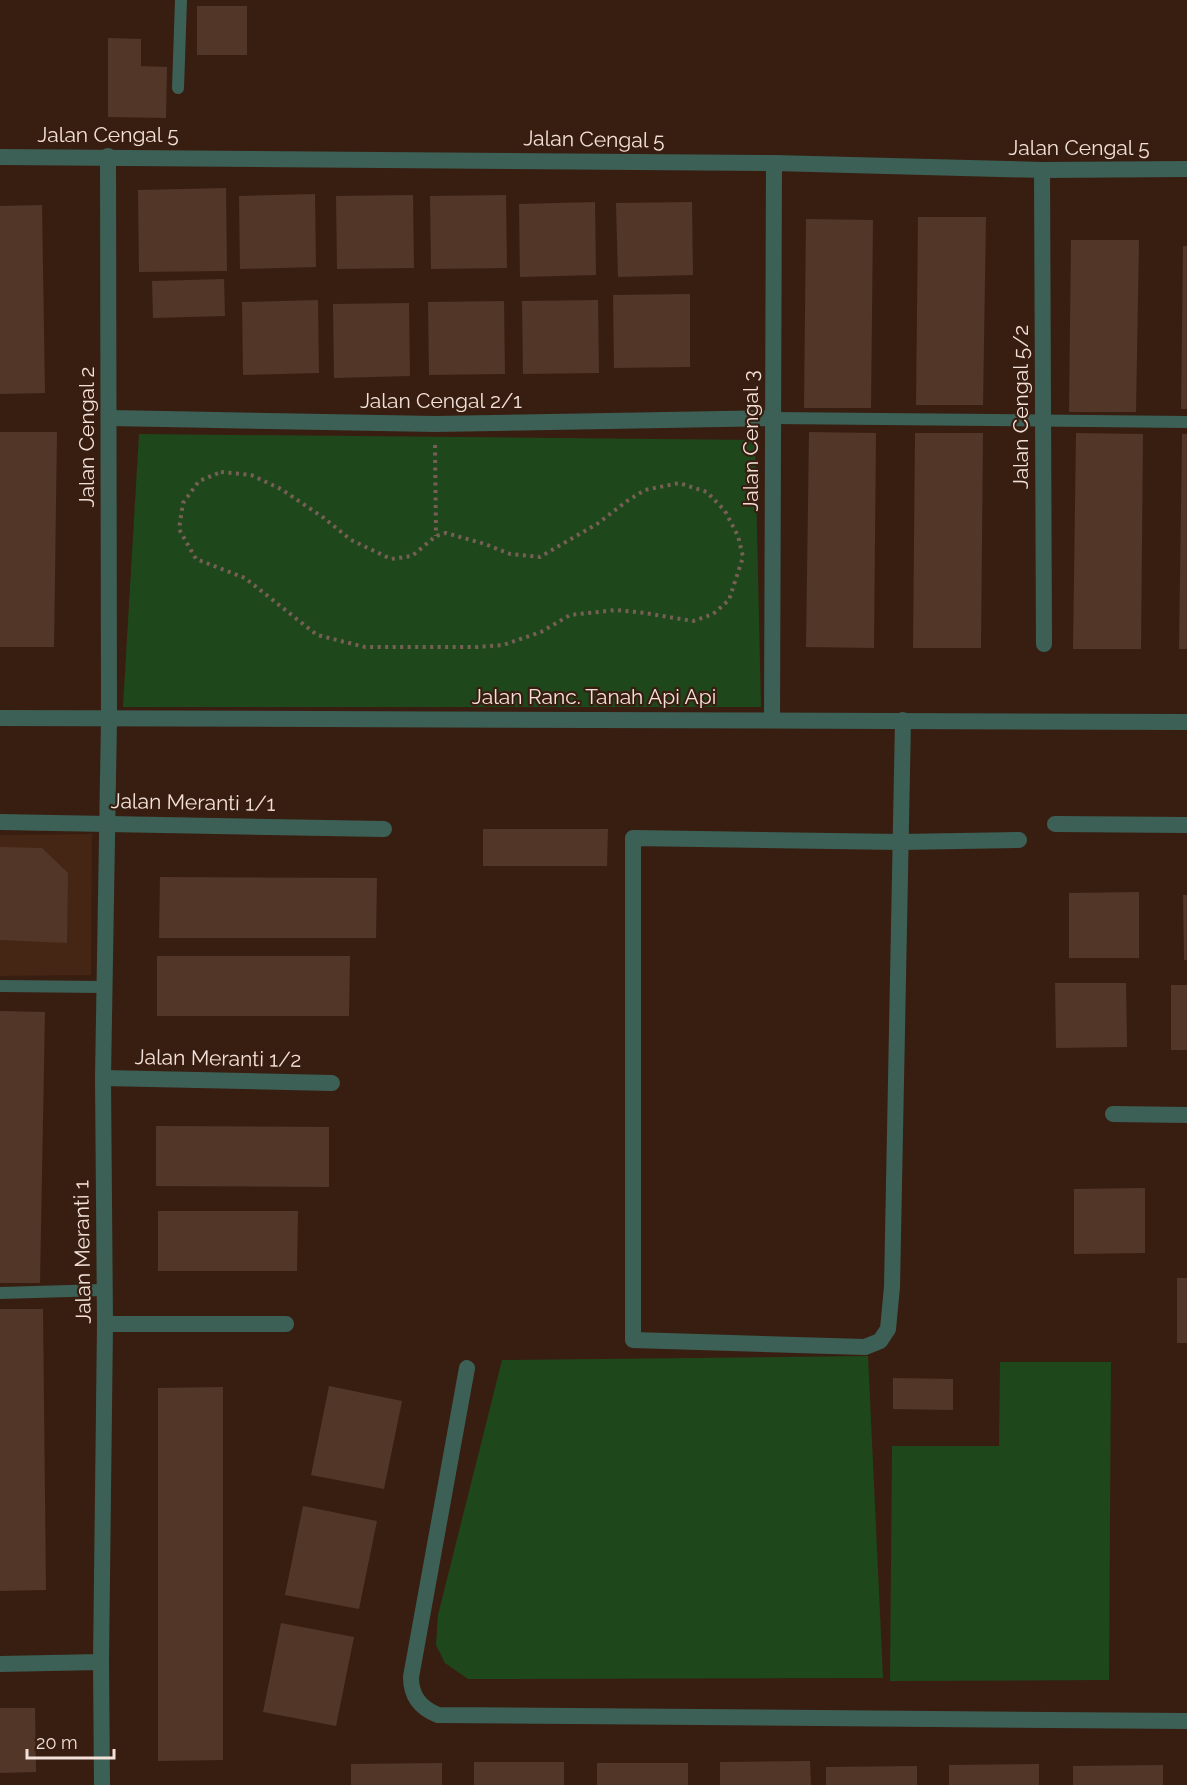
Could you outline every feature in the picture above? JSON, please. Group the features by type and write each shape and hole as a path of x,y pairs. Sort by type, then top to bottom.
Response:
{"street":[{"name":"Jalan Cengal 5","path":"0,157 108,156 774,163 1041,170 1187,169"},
{"name":"Jalan Cengal 2","path":"108,156 109,718"},
{"name":"Jalan Cengal 3","path":"772,719 774,163"},
{"name":"Jalan Cengal 5/2","path":"1041,170 1044,644"},
{"name":"Jalan Cengal 2/1","path":"109,418 435,424 773,418"},
{"name":"Jalan Ranc. Tanah Api Api","path":"0,718 1187,722"},
{"name":"Jalan Meranti 1","path":"102,1785 101,1662 105,1324 103,1078 105,823 109,718"},
{"path":"903,720 900,842 892,1275 888,1329 880,1341 865,1347 633,1340 633,838 900,842 1019,840"},
{"name":"Jalan Meranti 1/1","path":"0,822 384,829"},
{"path":"1055,824 1187,825"},
{"name":"Jalan Meranti 1/2","path":"103,1078 332,1083"},
{"path":"1113,1114 1187,1115"},
{"path":"105,1324 286,1324"},
{"path":"467,1368 411,1677 411,1690 426,1710 438,1715 1187,1721"},
{"path":"0,1664 101,1662"}],"lane":[{"path":"178,88 181,0"},
{"path":"773,418 1187,422"},
{"path":"0,986 104,987"},
{"path":"0,1293 104,1290"}],"path":[{"path":"435,424 436,536"},
{"path":"221,472 251,475 280,489 324,518 351,540 391,559 412,556 436,536 446,533 510,554 540,557 597,524 645,490 679,483 707,492 725,511 738,536 743,556 729,600 713,614 693,621 616,610 570,615 541,632 503,645 365,647 317,635 245,578 196,559 179,529 183,503 199,481 221,472"}],"shaded area":[{"path":"92,834 91,975 0,976 0,835"}],"green space":[{"path":"139,434 755,440 761,707 123,707"},
{"path":"868,1356 883,1678 468,1679 445,1663 436,1645 438,1615 502,1360"},
{"path":"1000,1362 1111,1362 1109,1680 890,1681 892,1446 999,1446"}],"building":[{"path":"197,6 247,6 247,55 197,55"},
{"path":"108,38 141,39 141,66 167,67 166,118 108,117"},
{"path":"226,188 227,271 139,272 138,190"},
{"path":"315,194 316,267 240,269 239,196"},
{"path":"413,195 414,268 337,269 336,196"},
{"path":"506,195 507,268 431,269 430,196"},
{"path":"595,202 596,275 520,277 519,204"},
{"path":"692,202 693,275 618,277 616,203"},
{"path":"42,205 45,393 0,394 0,206"},
{"path":"918,217 986,217 983,405 916,405"},
{"path":"806,219 873,220 871,408 804,408"},
{"path":"1071,240 1139,240 1136,412 1069,412"},
{"path":"1183,246 1187,246 1187,409 1181,409"},
{"path":"224,279 225,316 153,318 152,281"},
{"path":"690,294 690,367 614,368 613,295"},
{"path":"318,300 319,373 243,375 242,302"},
{"path":"598,300 599,373 523,374 522,301"},
{"path":"504,301 505,374 429,375 428,302"},
{"path":"409,303 410,376 334,378 333,304"},
{"path":"0,432 57,432 54,647 0,647"},
{"path":"809,432 876,433 874,648 806,647"},
{"path":"915,433 983,433 981,648 913,648"},
{"path":"1076,433 1143,434 1141,649 1073,649"},
{"path":"1182,434 1187,434 1187,649 1179,649"},
{"path":"483,829 608,829 607,866 483,866"},
{"path":"0,847 42,848 68,873 67,943 0,940"},
{"path":"160,877 377,878 376,938 159,938"},
{"path":"1139,892 1139,958 1069,958 1069,893"},
{"path":"1183,895 1187,895 1187,960 1184,960"},
{"path":"157,956 350,956 349,1016 157,1016"},
{"path":"1055,983 1126,983 1127,1047 1056,1048"},
{"path":"1171,985 1187,985 1187,1050 1171,1050"},
{"path":"0,1011 45,1012 40,1283 0,1283"},
{"path":"156,1126 329,1127 329,1187 156,1186"},
{"path":"1145,1188 1145,1253 1074,1254 1074,1189"},
{"path":"158,1211 298,1211 297,1271 158,1271"},
{"path":"1177,1278 1187,1278 1187,1343 1177,1343"},
{"path":"0,1309 43,1309 46,1590 0,1591"},
{"path":"893,1378 953,1379 953,1410 893,1409"},
{"path":"329,1386 402,1401 384,1489 311,1475"},
{"path":"223,1387 223,1760 158,1761 158,1388"},
{"path":"303,1506 377,1521 359,1609 285,1595"},
{"path":"281,1623 354,1637 336,1726 263,1712"},
{"path":"0,1708 35,1708 36,1772 0,1773"},
{"path":"810,1761 811,1785 720,1785 720,1762"},
{"path":"474,1762 564,1762 564,1785 474,1785"},
{"path":"442,1763 442,1785 351,1785 351,1764"},
{"path":"597,1763 688,1763 688,1785 597,1785"},
{"path":"1039,1764 1039,1785 949,1785 949,1765"},
{"path":"1163,1765 1163,1785 1073,1785 1073,1766"},
{"path":"917,1766 917,1785 826,1785 826,1767"}]}
